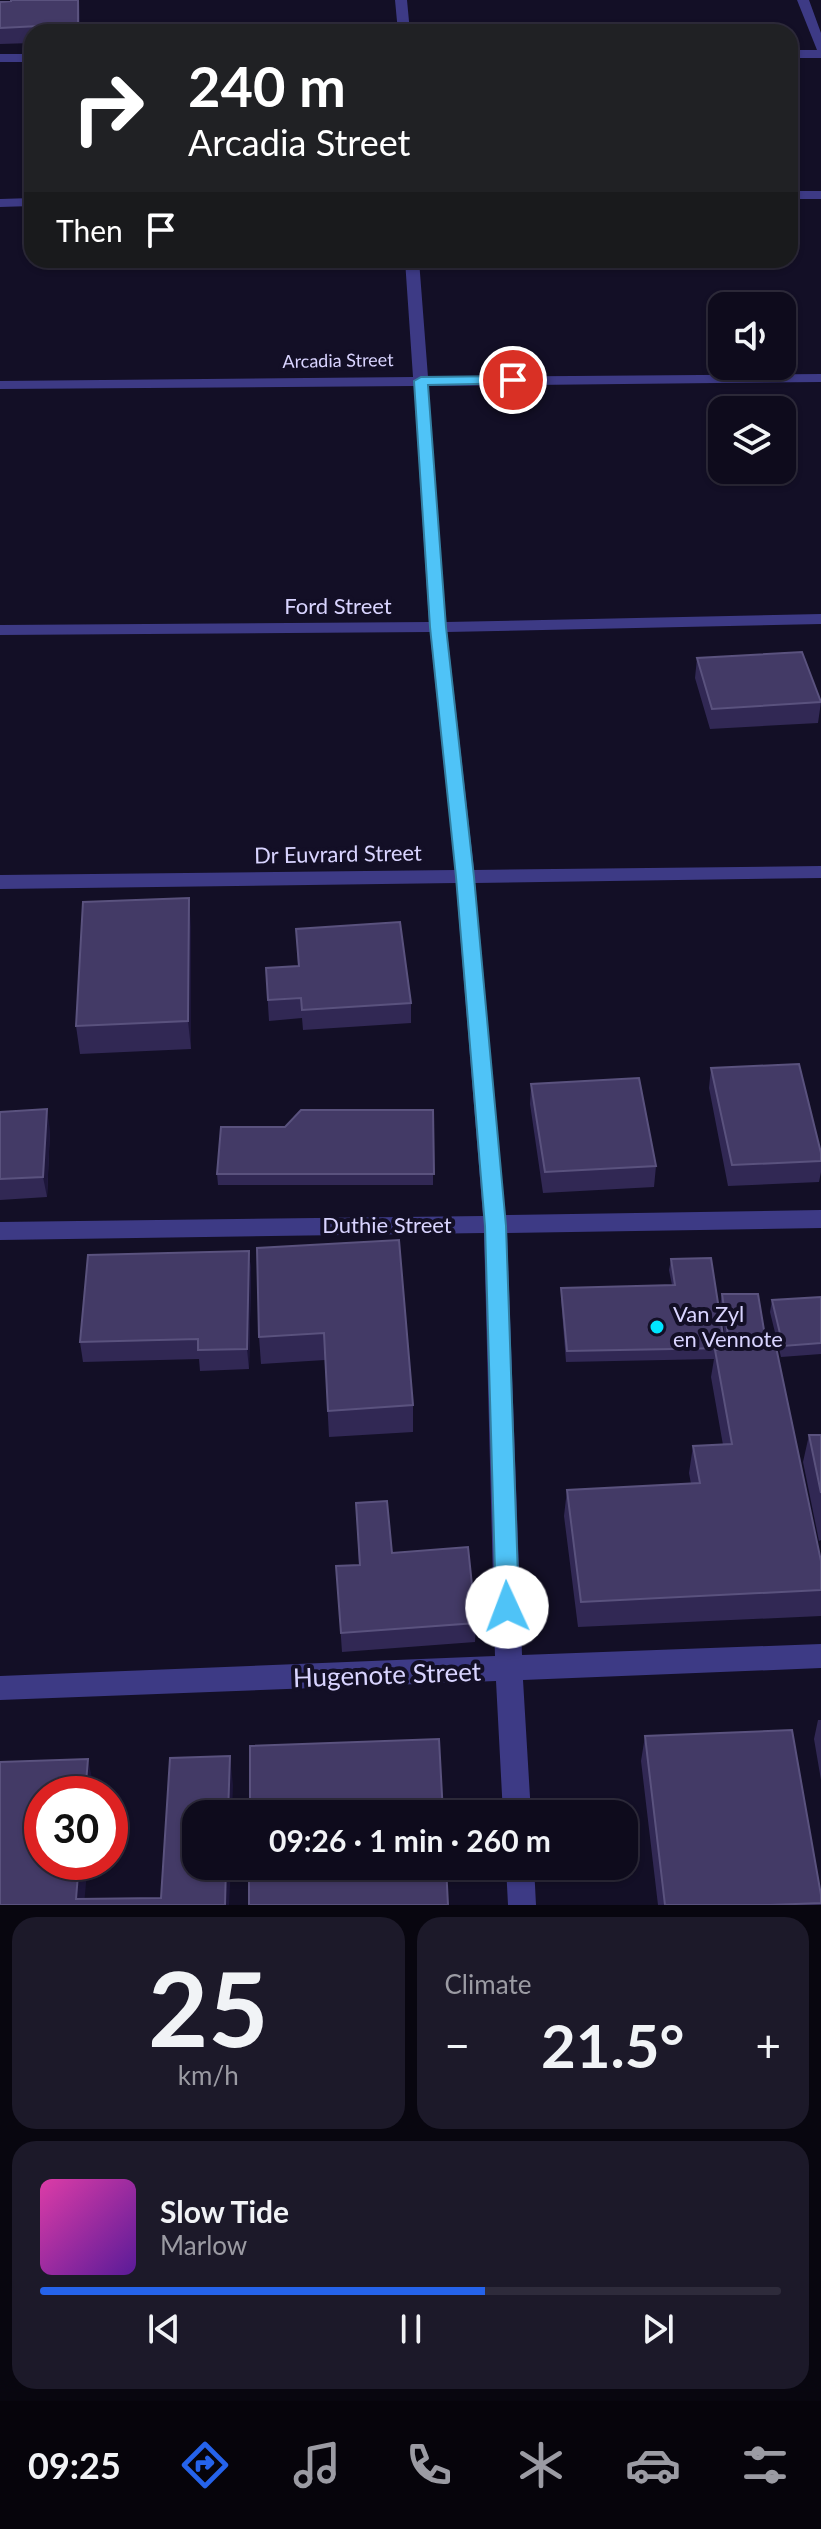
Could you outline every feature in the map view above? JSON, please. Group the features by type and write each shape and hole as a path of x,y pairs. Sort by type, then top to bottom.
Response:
{"street":[{"path":"401,0 403,24"},
{"path":"798,53 821,51 803,0"},
{"path":"0,58 24,58"},
{"path":"798,195 821,195"},
{"path":"0,203 24,202"},
{"path":"413,268 438,627 465,877 495,1226 509,1670 516,1800"},
{"name":"Arcadia Street","path":"0,385 821,378"},
{"name":"Ford Street","path":"0,630 438,627 821,619"},
{"name":"Dr Euvrard Street","path":"0,882 821,872"},
{"name":"Duthie Street","path":"0,1231 821,1219"},
{"name":"Hugenote Street","path":"0,1688 821,1656"},
{"path":"521,1880 522,1905"}],"building":[{"path":"78,0 78,24 24,24 24,27 0,28 0,2"},
{"path":"802,652 821,702 712,709 697,658"},
{"path":"189,898 188,1021 76,1026 83,902"},
{"path":"400,922 411,1003 302,1010 301,998 268,1000 266,968 299,966 296,929"},
{"path":"799,1064 821,1161 732,1165 711,1068"},
{"path":"639,1078 656,1166 545,1172 531,1084"},
{"path":"47,1109 43,1177 0,1179 0,1112"},
{"path":"301,1110 433,1110 434,1174 217,1174 221,1127 285,1127"},
{"path":"399,1240 413,1405 328,1411 324,1333 259,1337 257,1248"},
{"path":"249,1251 247,1349 198,1350 198,1339 80,1342 88,1255"},
{"path":"711,1258 725,1348 567,1351 561,1288 675,1285 671,1259"},
{"path":"722,1294 758,1294 767,1348 730,1349"},
{"path":"821,1297 821,1343 783,1346 772,1300"},
{"path":"776,1347 821,1561 821,1590 581,1602 567,1490 700,1483 693,1446 732,1444 715,1350"},
{"path":"809,1435 821,1435 821,1493"},
{"path":"387,1501 392,1553 468,1547 476,1623 341,1633 336,1566 360,1565 356,1503"},
{"path":"792,1730 821,1903 665,1905 645,1736"},
{"path":"439,1739 442,1800 250,1800 250,1746"},
{"path":"230,1756 228,1800 182,1800 182,1880 226,1880 225,1905 0,1905 0,1762 88,1759 87,1776 24,1776 24,1880 78,1880 76,1899 161,1898 170,1758"},
{"path":"249,1880 447,1880 448,1905 249,1905"}],"place":[{"name":"Van Zyl en Vennote","path":"657,1327"}],"route":[{"path":"507,1607 495,1226 465,877 438,627 421,381 513,380"}]}
